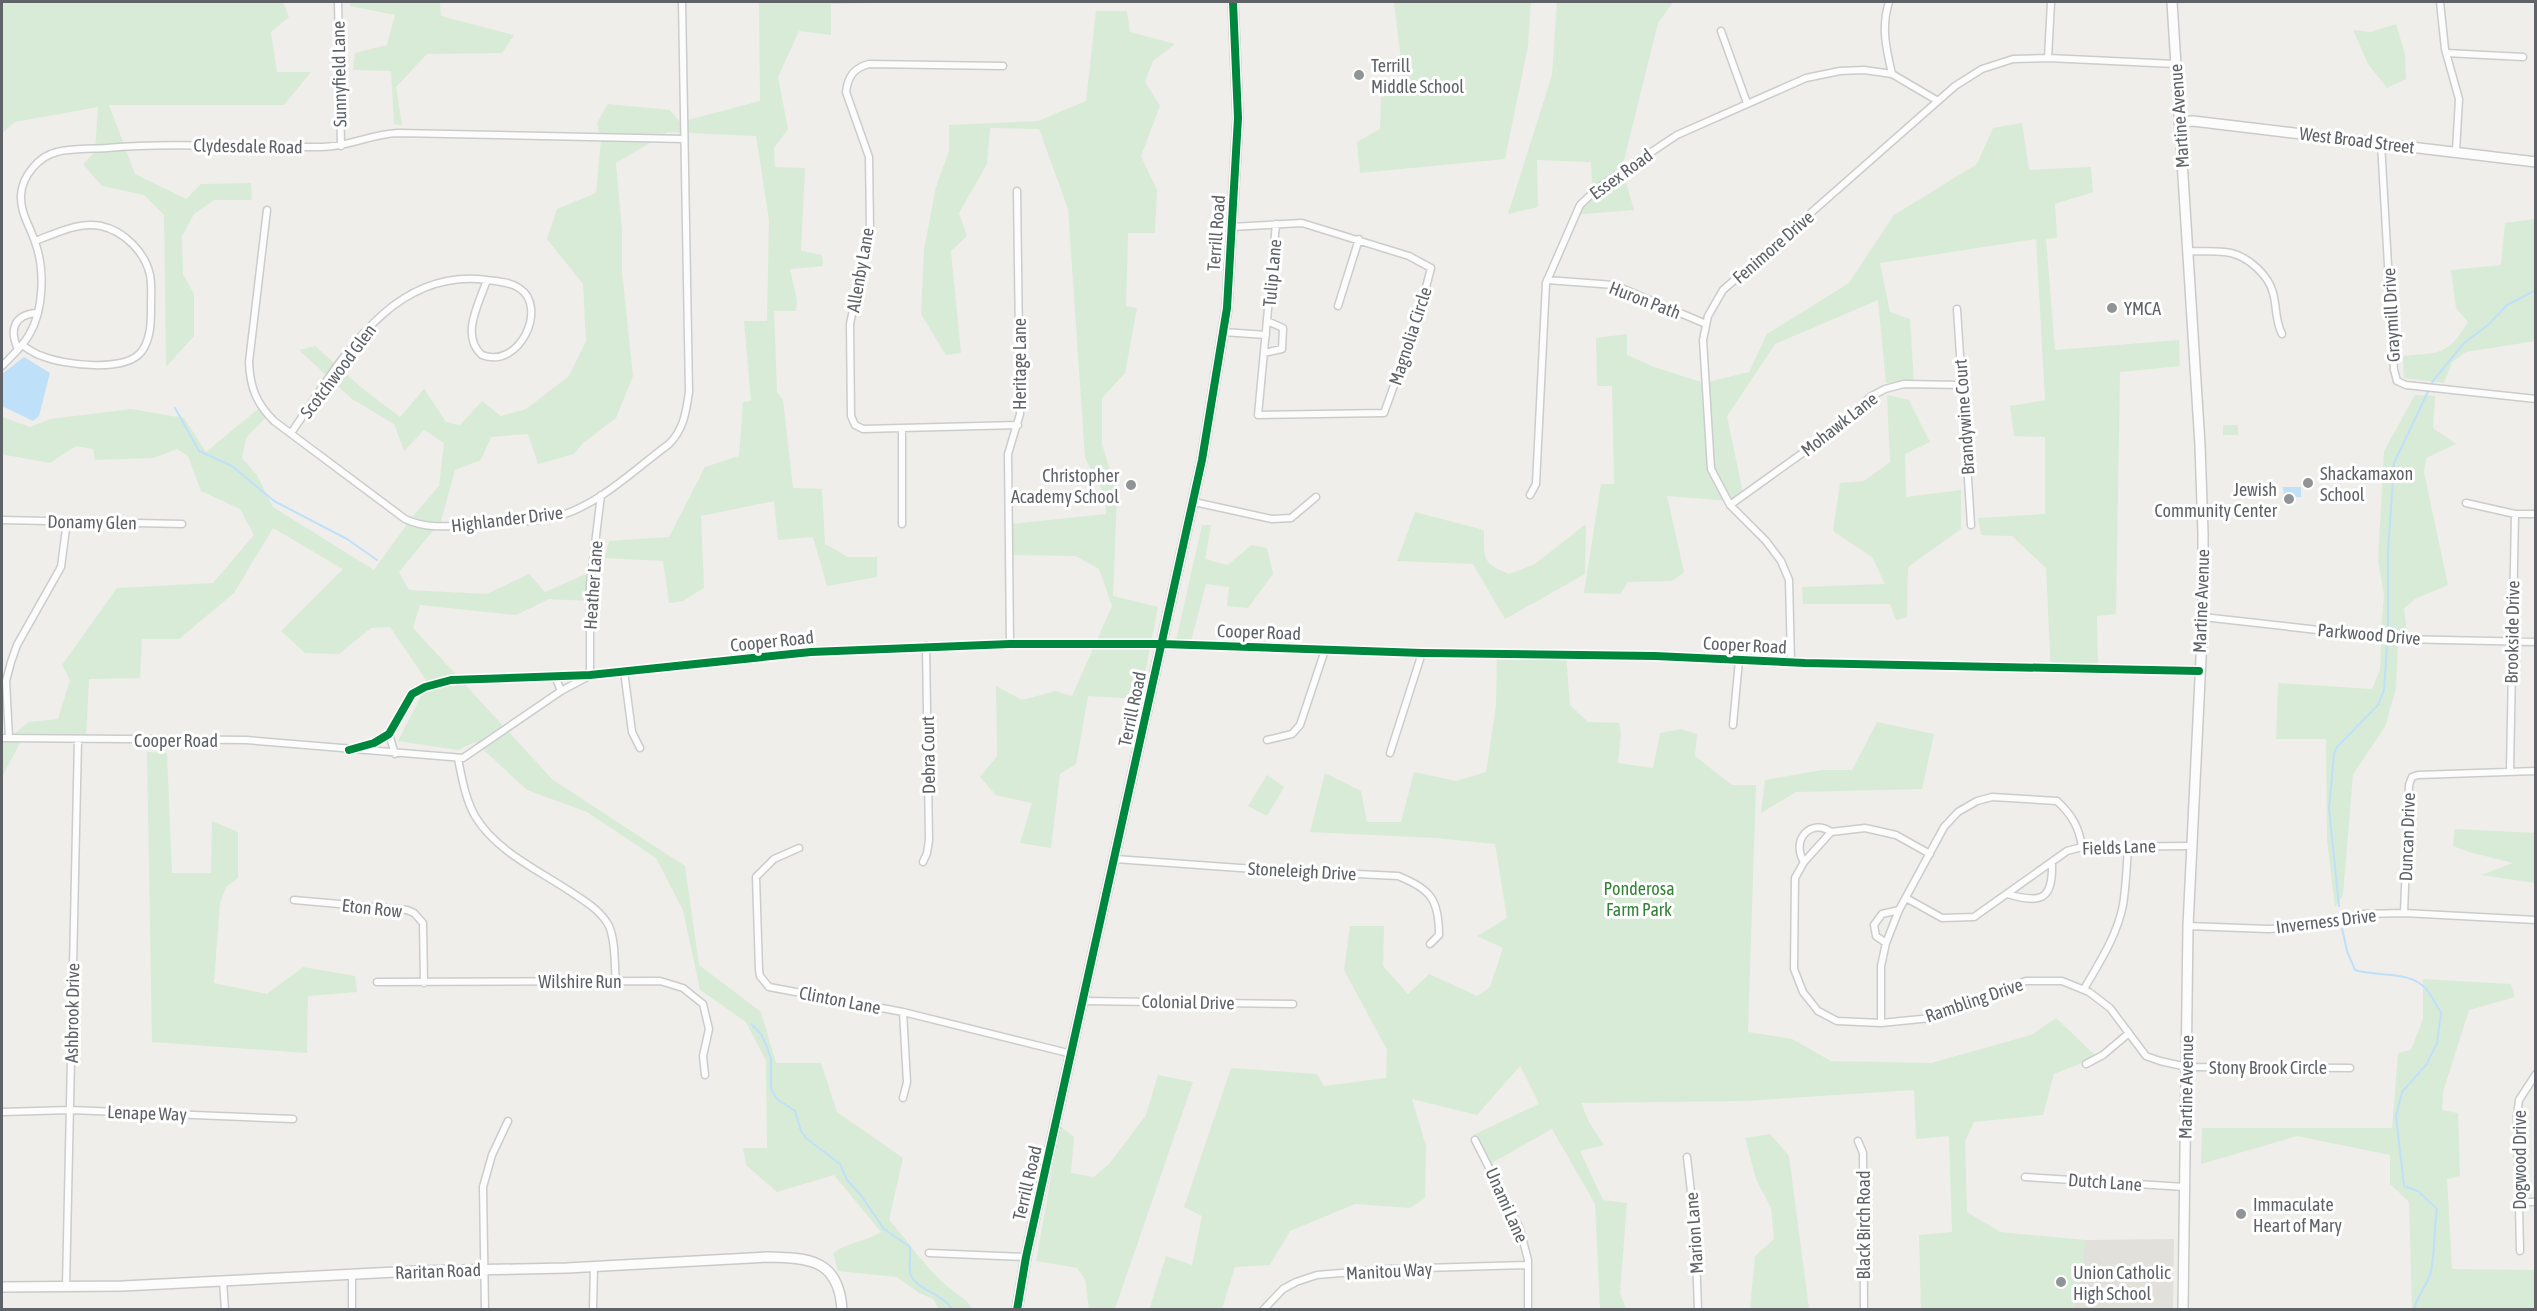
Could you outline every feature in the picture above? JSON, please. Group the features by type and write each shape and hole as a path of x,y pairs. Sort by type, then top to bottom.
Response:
{"street":[{"name":"Sunnyfield Lane","path":"338,2 340,146"},
{"name":"Highlander Drive","path":"267,210 249,362 249,379 253,394 263,409 291,433 405,519 424,526 437,527 557,516 578,509 601,495 669,444 678,435 684,421 689,392 682,2"},
{"name":"Terrill Road","path":"1017,1310 1026,1257 1194,502 1227,308 1238,118 1233,2"},
{"path":"1889,2 1884,18 1884,38 1892,74"},
{"path":"2048,58 2051,2"},
{"name":"Martine Avenue","path":"2172,2 2200,445 2203,617 2188,926 2183,1310"},
{"path":"2440,2 2446,53 2459,99 2456,152"},
{"path":"1721,31 1747,103"},
{"path":"2446,53 2523,57"},
{"name":"Fenimore Drive","path":"1791,662 1789,580 1781,561 1766,541 1730,505 1711,469 1703,340 1708,316 1723,290 1955,86 1982,69 2013,59 2048,58 2175,64"},
{"name":"Allenby Lane","path":"1003,66 869,64 859,67 848,83 846,92 869,157 870,229 850,324 851,416 855,425 863,429 1018,425"},
{"name":"Essex Road","path":"1530,495 1536,484 1547,280 1580,205 1599,187 1677,135 1806,78 1840,71 1864,70 1892,74 1938,101"},
{"name":"West Broad Street","path":"2179,122 2193,121 2535,162"},
{"name":"Clydesdale Road","path":"2,366 30,334 42,280 35,241 24,219 21,195 25,179 45,156 58,151 131,146 340,146 380,135 398,133 684,139"},
{"name":"Graymill Drive","path":"2381,143 2395,375 2399,382 2422,387 2535,399"},
{"name":"Heritage Lane","path":"1010,644 1008,454 1020,414 1017,190"},
{"name":"Magnolia Circle","path":"1232,227 1302,223 1409,256 1431,268 1417,322 1384,413 1258,415"},
{"name":"Tulip Lane","path":"1258,415 1276,224"},
{"path":"35,241 82,225 101,226 131,242 140,253 151,277 151,326 148,341 141,352 127,362 100,365 66,363 20,347 13,332 14,324 27,314 36,314"},
{"path":"1338,306 1359,239"},
{"path":"2189,251 2232,253 2256,267 2269,281 2274,294 2277,325 2282,334"},
{"name":"Scotchwood Glen","path":"291,433 369,328 394,305 413,292 445,280 467,277 487,280 519,287 528,297 531,308 529,324 519,344 509,354 499,358 482,355 472,340 473,323 487,280"},
{"name":"Huron Path","path":"1547,280 1614,285 1706,324"},
{"name":"Brandywine Court","path":"1957,309 1971,525"},
{"name":"Tulip Lane","path":"1264,353 1282,349 1284,328 1267,321"},
{"path":"1223,332 1266,335"},
{"name":"Mohawk Lane","path":"1730,505 1830,434 1870,397 1904,384 1962,385"},
{"path":"902,428 902,524"},
{"name":"Heather Lane","path":"590,675 590,585 601,495"},
{"path":"1194,502 1281,519 1291,518 1316,497"},
{"path":"2466,503 2515,513 2535,514"},
{"name":"Brookside Drive","path":"2510,770 2515,513"},
{"name":"Donamy Glen","path":"2,520 182,524"},
{"path":"9,738 6,681 11,662 17,645 61,567 67,521"},
{"name":"Parkwood Drive","path":"2203,617 2398,639 2535,642"},
{"name":"Cooper Road","path":"349,750 374,743 389,734 412,694 425,687 451,680 590,675 811,652 926,646 1162,644 1422,653 2199,671"},
{"name":"Debra Court","path":"923,862 929,840 926,646"},
{"path":"1267,740 1292,734 1300,725 1305,716 1325,650"},
{"path":"1390,753 1422,653"},
{"path":"1733,725 1739,660"},
{"path":"624,671 632,732 640,748"},
{"name":"Cooper Road","path":"2,738 246,740 458,759 473,753 561,692 590,675"},
{"path":"555,676 561,692"},
{"path":"389,734 395,754"},
{"name":"Ashbrook Drive","path":"66,1287 78,739"},
{"path":"458,759 465,792 475,816 484,829 506,850 585,900 606,921 612,939 616,981"},
{"name":"Duncan Drive","path":"2404,913 2409,785 2412,777 2510,770 2535,771"},
{"path":"1881,1023 1881,966 1886,943 1899,910 1944,827 1958,812 1977,801 1992,797 2057,801 2070,813 2079,830 2082,847"},
{"name":"Rambling Drive","path":"1804,862 1798,852 1798,844 1804,834 1814,828 1826,828 1831,832"},
{"name":"Rambling Drive","path":"1930,854 1896,835 1864,828 1831,832 1804,862 1795,878 1794,969 1803,992 1818,1011 1837,1021 1881,1023 1931,1018 2026,981 2062,981 2084,989 2110,1008 2146,1056 2186,1067"},
{"path":"2084,989 2108,949 2119,920 2123,905 2128,845"},
{"name":"Fields Lane","path":"1906,898 1942,918 1974,917 2067,851 2082,847 2128,845 2191,846"},
{"name":"Clinton Lane","path":"799,848 774,859 756,877 759,970 769,987 903,1012 1072,1054"},
{"name":"Stoneleigh Drive","path":"1115,859 1398,876 1414,882 1427,892 1438,911 1438,934 1430,944"},
{"path":"2007,894 2034,901 2043,897 2049,892 2053,881 2052,862"},
{"name":"Eton Row","path":"294,900 407,910 414,913 423,923 424,983"},
{"path":"1886,943 1876,936 1874,925 1882,914 1899,910"},
{"name":"Inverness Drive","path":"2188,926 2268,929 2307,927 2364,914 2404,913 2535,920"},
{"name":"Wilshire Run","path":"377,982 660,981 683,988 703,1004 708,1020 703,1056 705,1075"},
{"name":"Colonial Drive","path":"1084,1001 1293,1004"},
{"path":"903,1012 907,1082 903,1098"},
{"path":"2086,1064 2109,1051 2129,1033"},
{"name":"Stony Brook Circle","path":"2186,1067 2350,1068"},
{"name":"Dogwood Drive","path":"2520,1251 2517,1124 2519,1100 2535,1074"},
{"name":"Lenape Way","path":"2,1112 70,1110 293,1119"},
{"path":"485,1310 483,1187 492,1155 508,1121"},
{"name":"Unami Lane","path":"1475,1140 1520,1229 1525,1245 1528,1310"},
{"name":"Black Birch Road","path":"1858,1141 1863,1153 1864,1310"},
{"name":"Marion Lane","path":"1687,1157 1695,1227 1698,1310"},
{"name":"Dutch Lane","path":"2025,1177 2184,1187"},
{"path":"2518,1202 2535,1202"},
{"path":"929,1253 1026,1257"},
{"name":"Raritan Road","path":"2,1287 223,1281 767,1257 809,1259 821,1264 832,1276 839,1291 842,1310"},
{"name":"Manitou Way","path":"1263,1310 1283,1289 1317,1275 1389,1269 1527,1265"},
{"path":"592,1310 594,1266"},
{"path":"352,1275 352,1310"},
{"path":"223,1281 225,1310"}],"shaded area":[{"name":"Union Catholic High School","path":"2174,1239 2173,1309 1952,1309 2086,1240"}],"green space":[{"path":"2,2 283,2 289,17 271,32 277,72 311,72 284,105 109,105 135,174 186,199 201,184 251,183 252,200 214,200 194,214 182,236 183,274 194,294 194,336 166,367 164,215 144,195 102,186 83,164 95,152 98,107 15,122 2,133"},
{"path":"350,2 440,2 441,16 514,35 502,53 427,54 396,87 402,125 394,124 391,71 353,70 355,53 387,45 395,15 350,6"},
{"path":"759,2 912,2 831,4 831,35 799,31 778,77 788,129 774,148 775,167 805,168 801,251 822,255 823,266 790,269 797,300 796,311 774,311 777,392 783,400 793,488 822,489 825,544 848,557 877,557 877,577 827,586 813,537 778,540 774,501 701,516 704,588 683,601 669,603 663,561 605,558 609,541 669,537 705,467 739,456 743,402 751,401 744,321 767,321 769,220 756,136 668,132 616,163 622,230 622,272 633,376 616,418 583,443 574,454 538,464 528,434 491,437 481,460 455,470 441,521 399,572 409,590 487,594 529,574 545,592 593,571 589,601 549,599 516,615 420,605 413,628 553,780 685,866 699,965 761,1012 776,1063 821,1063 837,1112 903,1158 889,1220 935,1274 972,1309 939,1309 933,1299 919,1293 897,1277 838,1271 833,1253 881,1232 834,1175 777,1192 746,1165 743,1148 767,1148 766,1061 746,1022 700,990 683,910 656,858 587,812 527,790 475,742 458,750 398,741 428,683 390,627 371,628 339,654 305,653 281,631 343,569 273,528 234,593 179,639 142,639 140,678 89,679 86,739 23,737 2,777 2,743 29,722 58,719 70,680 62,665 117,588 213,583 254,535 240,509 201,491 188,456 177,449 154,458 95,460 93,449 76,446 50,463 6,455 2,454 2,417 30,427 50,419 131,409 184,418 206,452 263,405 271,412 246,438 242,458 257,475 273,507 374,570 413,516 439,486 444,443 424,430 404,451 394,424 352,399 299,350 315,346 363,389 400,417 424,389 446,422 460,425 482,401 501,416 526,409 569,376 586,341 583,284 547,239 557,209 596,193 601,141 597,123 608,104 670,110 680,122 760,101"},
{"path":"1394,2 1531,2 1528,46 1505,159 1360,173 1357,142 1380,129 1381,97 1405,93"},
{"path":"1557,2 1673,2 1658,23 1622,168 1634,210 1572,215 1592,184 1591,162 1537,160 1538,207 1508,214 1552,75"},
{"path":"1096,11 1127,11 1130,32 1175,44 1153,61 1145,82 1160,106 1141,156 1157,190 1155,233 1128,233 1126,306 1137,308 1125,373 1102,398 1102,444 1117,495 1113,596 1158,607 1140,699 1088,696 1076,764 1060,774 1051,848 1020,843 1032,803 996,795 980,777 997,756 996,686 1022,700 1056,691 1072,696 1112,606 1099,569 1075,556 1009,555 1010,524 1106,514 1105,495 1085,458 1068,209 1039,129 990,128 987,164 959,213 967,236 951,251 961,353 946,355 921,314 924,249 936,187 949,151 949,125 1038,121 1086,101"},
{"path":"2396,24 2405,54 2406,79 2387,88 2368,64 2353,30 2371,32"},
{"path":"2022,123 2029,170 2091,167 2093,192 2055,204 2057,238 2046,239 2055,350 2179,340 2180,366 2120,372 2116,614 2097,616 2098,675 2051,673 2046,568 2012,536 1981,535 1978,518 2045,514 2045,437 2014,436 2010,406 2045,400 2036,239 1880,263 1890,312 1910,319 1914,383 1886,383 1878,300 1775,344 1727,416 1743,493 1730,501 1667,496 1684,572 1672,581 1628,582 1620,594 1584,593 1601,484 1614,484 1612,386 1597,386 1596,338 1627,334 1627,355 1654,367 1704,383 1749,372 1767,334 1849,283 1894,215 1977,164 1993,128"},
{"path":"2535,219 2535,341 2466,352 2452,362 2444,383 2404,378 2403,356 2442,351 2454,342 2468,322 2456,308 2451,270 2501,265 2505,223"},
{"path":"1887,395 1909,400 1930,442 1905,454 1906,497 1961,490 1961,529 1908,567 1907,617 1896,620 1890,604 1803,604 1802,587 1885,584 1872,557 1833,531 1840,483 1864,481 1890,462"},
{"path":"2415,395 2435,396 2433,428 2456,444 2426,458 2424,472 2448,585 2415,599 2404,609 2407,633 2381,631 2384,595 2378,560 2384,451"},
{"path":"2223,425 2238,425 2238,435 2223,435"},
{"path":"1415,512 1484,530 1486,558 1493,566 1509,574 1535,564 1586,524 1585,574 1505,619 1473,564 1397,561"},
{"path":"1202,525 1211,525 1205,559 1228,565 1251,545 1267,548 1273,574 1248,608 1227,606 1229,587 1206,584 1190,645 1175,645"},
{"path":"2398,643 2396,688 2385,727 2353,774 2343,895 2335,907 2327,840 2326,739 2276,739 2278,683 2372,689 2380,670 2381,644"},
{"name":"Ponderosa Farm Park","path":"1497,653 1566,655 1570,705 1588,722 1619,723 1621,733 1618,763 1653,768 1660,733 1681,729 1697,734 1695,756 1732,785 1756,785 1748,1032 1792,1039 1831,1061 1931,1063 2031,1035 2056,1018 2097,1057 2054,1074 2043,1115 1974,1122 1965,1141 1967,1212 2000,1232 2086,1240 2076,1302 2071,1309 1921,1309 1919,1235 1952,1232 1949,1136 1916,1139 1914,1090 1745,1101 1581,1103 1589,1122 1604,1145 1580,1151 1603,1200 1627,1203 1620,1293 1626,1309 1600,1309 1595,1204 1552,1129 1488,1165 1473,1135 1539,1104 1520,1066 1477,1115 1412,1099 1426,1146 1425,1198 1410,1208 1355,1204 1290,1231 1270,1265 1235,1267 1222,1309 1149,1310 1166,1256 1192,1265 1202,1216 1184,1207 1231,1068 1317,1074 1324,1086 1386,1078 1387,1050 1344,970 1350,926 1384,926 1383,966 1408,994 1429,974 1477,996 1490,987 1503,948 1477,936 1507,918 1495,844 1436,838 1310,832 1325,773 1361,791 1367,822 1401,822 1414,772 1456,781 1486,772 1496,706"},
{"path":"1877,722 1934,734 1922,789 1796,792 1761,813 1765,780 1822,770 1852,770"},
{"path":"147,752 167,753 172,873 211,873 212,821 238,832 238,878 226,887 220,903 214,983 267,994 303,967 355,976 357,992 308,996 307,1053 152,1042"},
{"path":"1267,775 1284,787 1267,816 1248,806"},
{"path":"2455,829 2535,833 2535,883 2481,875 2513,863 2453,846"},
{"path":"2423,979 2511,984 2515,997 2469,1010 2443,1092 2442,1110 2458,1113 2460,1176 2447,1179 2452,1269 2535,1270 2535,1309 2412,1309 2409,1202 2390,1184 2390,1155 2297,1136 2201,1164 2202,1128 2392,1128 2398,1053 2411,1050 2423,1019"},
{"path":"1158,1075 1193,1082 1115,1309 1089,1309 1085,1279 1077,1268 1036,1261 1060,1126 1074,1137 1071,1173 1094,1177 1110,1163 1146,1115"},
{"path":"1770,1134 1789,1156 1809,1309 1750,1309 1755,1256 1774,1239 1771,1208 1756,1179 1745,1138"}],"water":[{"path":"24,357 50,373 39,416 33,421 2,406 2,374"},
{"path":"2283,487 2301,487 2301,497 2284,498"}],"waterway":[{"path":"2388,627 2388,552 2394,463 2433,381 2464,343 2488,325 2507,305 2536,290"},
{"path":"175,408 199,451 232,466 274,501 347,539 377,560"},
{"path":"2339,906 2329,808 2334,754 2337,747 2378,705 2384,690 2387,646"},
{"path":"2342,928 2347,951 2355,970 2411,979 2428,992 2441,1013 2437,1043 2426,1065 2402,1092 2396,1116 2404,1186 2418,1191 2437,1209 2431,1271 2414,1310"},
{"path":"751,1024 761,1034 767,1047 771,1059 771,1089 777,1099 795,1111 801,1131 806,1138 840,1164 847,1180 860,1194 884,1229 910,1247 910,1273 914,1281 943,1300 953,1310"}],"cycle path":[{"path":"1017,1310 1026,1257 1202,460 1227,308 1238,118 1233,2"},
{"path":"349,750 374,743 389,734 412,694 425,687 451,680 590,675 811,652 1010,644 1162,644 1422,653 1655,656 1805,663 2199,671"}],"place":[{"name":"Terrill Middle School","path":"1359,75"},
{"name":"YMCA","path":"2112,308"},
{"name":"Shackamaxon School","path":"2308,483"},
{"name":"Christopher Academy School","path":"1131,485"},
{"name":"Jewish Community Center","path":"2289,499"},
{"name":"Immaculate Heart of Mary","path":"2241,1214"},
{"name":"Union Catholic High School","path":"2061,1282"}]}
